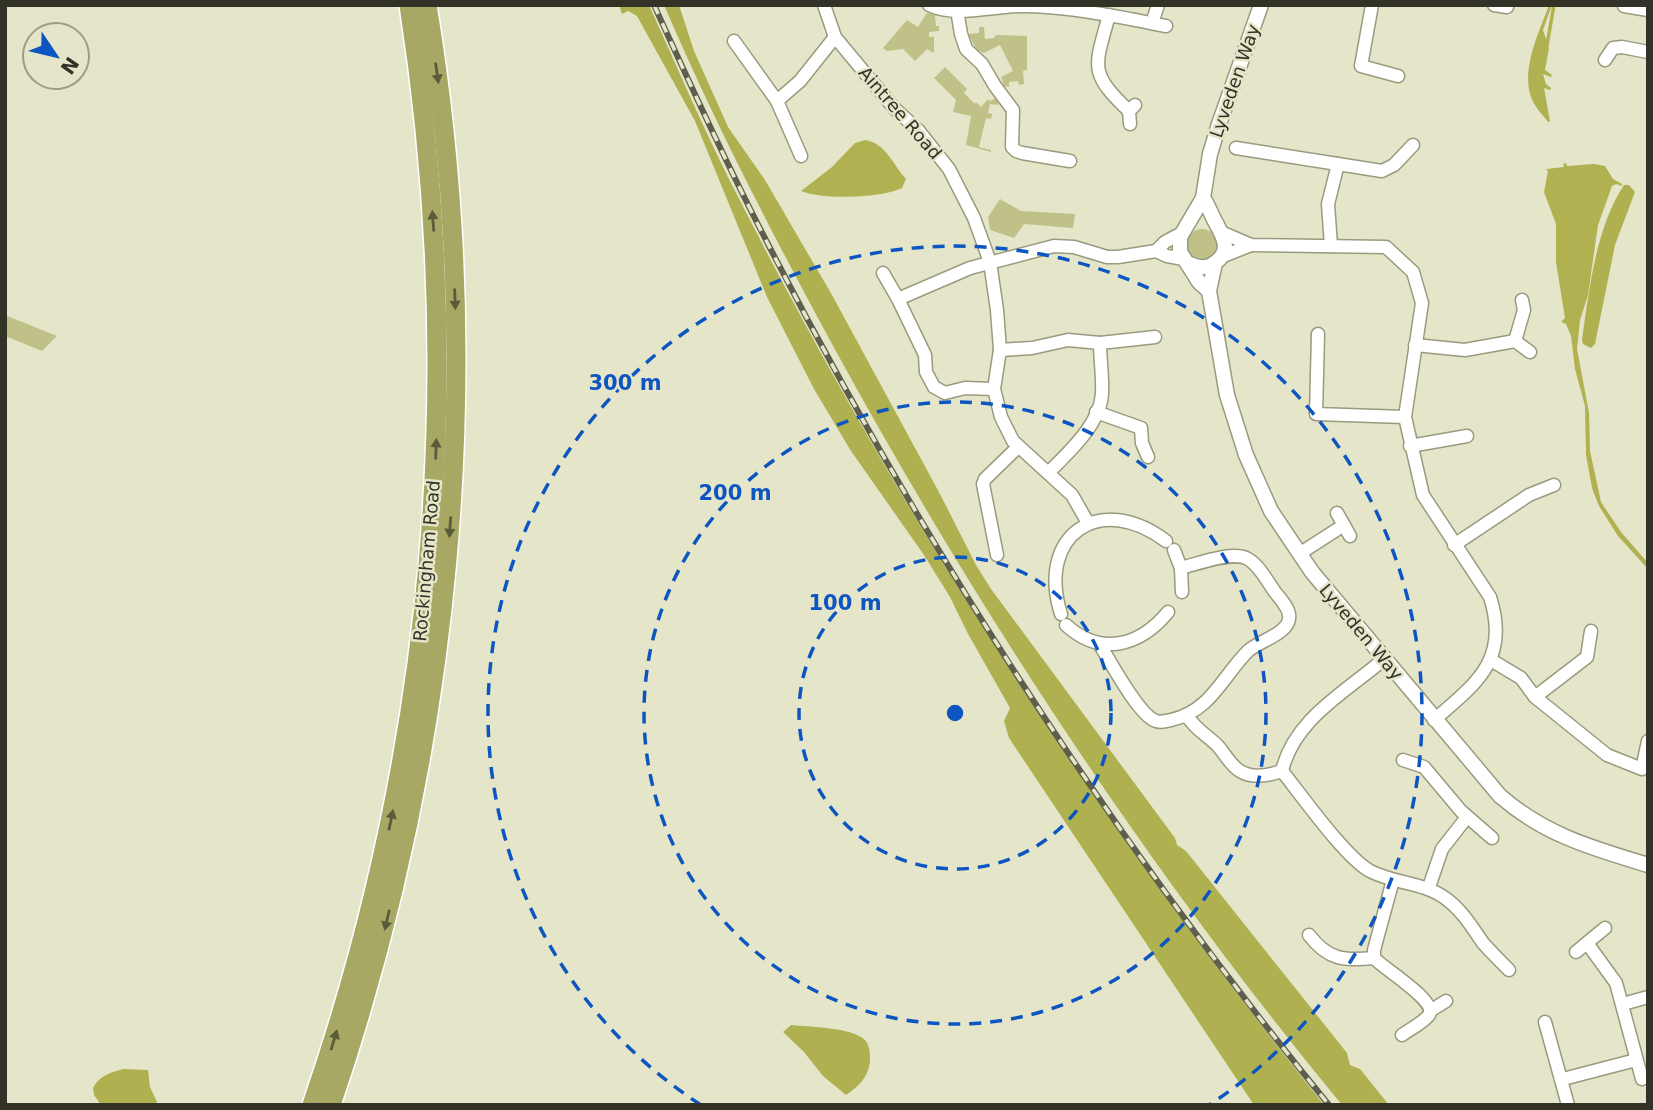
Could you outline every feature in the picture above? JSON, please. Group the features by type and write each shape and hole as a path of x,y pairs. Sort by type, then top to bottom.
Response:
{"highway":[{"name":"Rockingham Road","path":"312,1105 332,1049 366,930 392,819 415,685 430,554 438,401 435,248 425,125 409,5"},
{"name":"Rockingham Road","path":"331,1105 383,938 409,824 433,687 449,553 456,398 453,257 443,121 427,5"}],"street":[{"name":"Aintree Road","path":"824,5 835,37 949,169 974,218 990,262 1000,350"},
{"path":"929,5 957,10 1026,6 1109,15 1166,26"},
{"path":"1152,23 1158,5"},
{"name":"Lyveden Way","path":"1186,229 1203,198 1210,154 1219,124 1261,5"},
{"path":"1372,5 1361,66 1398,76"},
{"path":"1494,5 1507,7"},
{"path":"1624,6 1648,10"},
{"path":"957,10 966,49 982,64 1013,110 1012,147 1022,153 1070,161"},
{"path":"1109,15 1097,65 1099,77 1111,94 1132,113"},
{"path":"777,100 800,81 835,37"},
{"path":"734,41 777,100 801,156"},
{"path":"1605,60 1613,48 1648,52"},
{"path":"1236,148 1382,171 1394,166 1413,145"},
{"path":"1331,246 1328,205 1338,164"},
{"path":"1203,198 1220,229"},
{"path":"1156,251 1165,242 1204,220 1251,245"},
{"path":"1186,229 1179,244 1187,261"},
{"name":"Lyveden Way","path":"1220,229 1225,247 1218,260 1209,291 1227,395 1238,434 1271,510 1299,554 1491,787 1533,821 1569,840 1648,864"},
{"path":"898,299 970,268 1054,247 1074,247 1107,257 1156,251 1204,267 1251,245 1386,247 1413,272 1422,303 1405,417 1423,495 1490,597 1496,612 1497,635 1492,660 1476,683 1434,720"},
{"name":"Lyveden Way","path":"1187,261 1199,282 1209,291"},
{"path":"883,273 925,355 926,372 934,387 945,393 965,388 988,389"},
{"path":"1515,341 1524,310 1522,300"},
{"path":"1318,334 1316,414 1405,417"},
{"path":"1088,523 1054,467 1018,447 1007,431 988,389 1000,350 1032,348 1068,340 1100,343 1155,337"},
{"path":"1415,345 1465,350 1515,341 1530,352"},
{"path":"1054,467 1081,436 1097,412 1102,395 1100,343"},
{"path":"1097,412 1141,428 1147,457"},
{"path":"1410,446 1467,436"},
{"path":"998,555 983,484 1018,447"},
{"path":"1454,544 1529,495 1554,485"},
{"path":"1168,612 1156,627 1127,642 1100,645 1073,632 1064,620 1056,591 1057,562 1066,542 1088,523 1110,520 1128,522 1148,530 1170,545 1181,568 1182,592"},
{"path":"1299,554 1344,525"},
{"path":"1100,645 1127,690 1150,719 1159,723 1187,716 1219,689 1247,652 1284,628 1289,621 1288,611 1247,558 1237,555 1181,568"},
{"path":"1535,697 1587,657 1591,631"},
{"path":"1282,771 1301,728 1384,659"},
{"path":"1492,660 1521,678 1535,697 1607,755 1642,769 1648,741"},
{"path":"1187,716 1197,730 1216,744 1240,772 1263,775 1282,771"},
{"path":"1403,760 1424,767 1467,817 1492,838"},
{"path":"1282,771 1353,858 1370,871 1393,880 1429,887 1448,900 1509,970"},
{"path":"1429,887 1442,849 1467,817"},
{"path":"1374,958 1393,880"},
{"path":"1576,952 1605,928"},
{"path":"1309,935 1321,951 1337,957 1374,958 1429,1005 1430,1011"},
{"path":"1587,943 1610,972 1623,1004 1642,1080"},
{"path":"1623,1004 1648,998"},
{"path":"1402,1035 1446,1001"},
{"path":"1545,1022 1563,1079 1568,1105"},
{"path":"1563,1079 1636,1060"}],"green space":[{"path":"927,13 935,15 936,26 939,26 939,31 929,32 929,37 934,37 934,53 927,49 915,61 903,49 887,51 883,48 907,20 918,27"},
{"path":"979,27 984,27 985,39 994,38 996,35 1027,36 1027,70 1023,71 1024,84 1019,85 1018,81 1009,82 1009,87 1004,86 1001,77 1013,71 1000,45 984,53 977,50 968,34 979,33"},
{"path":"945,67 967,89 964,93 975,104 976,102 981,107 988,99 990,101 996,98 999,101 998,105 990,104 988,113 992,114 991,119 986,118 979,147 991,152 966,145 971,116 953,112 956,100 934,78"},
{"path":"1000,199 1021,211 1075,214 1073,228 1024,224 1014,238 990,230 988,217"},
{"path":"1202,229 1214,233 1218,245 1214,257 1202,261 1190,257 1186,245 1190,233"},
{"path":"5,315 57,336 42,351 5,336"}],"shaded area":[{"path":"619,5 649,5 718,156 792,300 929,539 1002,656 1157,885 1324,1105 1254,1105 1009,738 1004,721 1010,708 950,597 851,451 814,389 767,297 695,121 637,16 628,11 622,14"},
{"path":"664,5 679,5 694,51 728,127 765,180 832,295 991,589 1175,838 1177,845 1186,851 1347,1053 1350,1065 1360,1069 1389,1105 1342,1105 1203,927 1072,742 951,551 838,355 747,182"},
{"path":"1549,5 1552,5 1543,30 1549,48 1545,70 1552,75 1543,74 1546,84 1551,88 1544,88 1550,121 1548,122 1535,105 1528,81 1535,41"},
{"path":"865,140 878,145 888,155 906,179 902,188 881,194 852,197 823,196 801,191 832,167 855,143"},
{"path":"1566,163 1567,166 1605,166 1613,179 1622,184 1612,186 1598,225 1577,349 1589,413 1590,451 1601,502 1621,532 1648,563 1648,569 1618,536 1599,506 1592,488 1586,455 1585,406 1575,369 1571,336 1566,324 1561,322 1565,318 1556,262 1556,224 1544,192 1548,171 1546,169 1564,167 1563,164"},
{"path":"1624,185 1629,185 1635,192 1615,245 1595,344 1591,348 1583,344 1582,340 1595,260 1607,220"},
{"path":"791,1025 841,1030 865,1040 869,1047 870,1061 862,1081 846,1095 823,1076 783,1032"},
{"path":"123,1069 148,1070 150,1087 157,1102 155,1105 101,1105 93,1088 102,1077"}],"waterway":[{"path":"1547,45 1554,5"}],"railway":[{"path":"654,5 769,246 892,471 958,581 1026,690 1172,902 1329,1105"}]}
